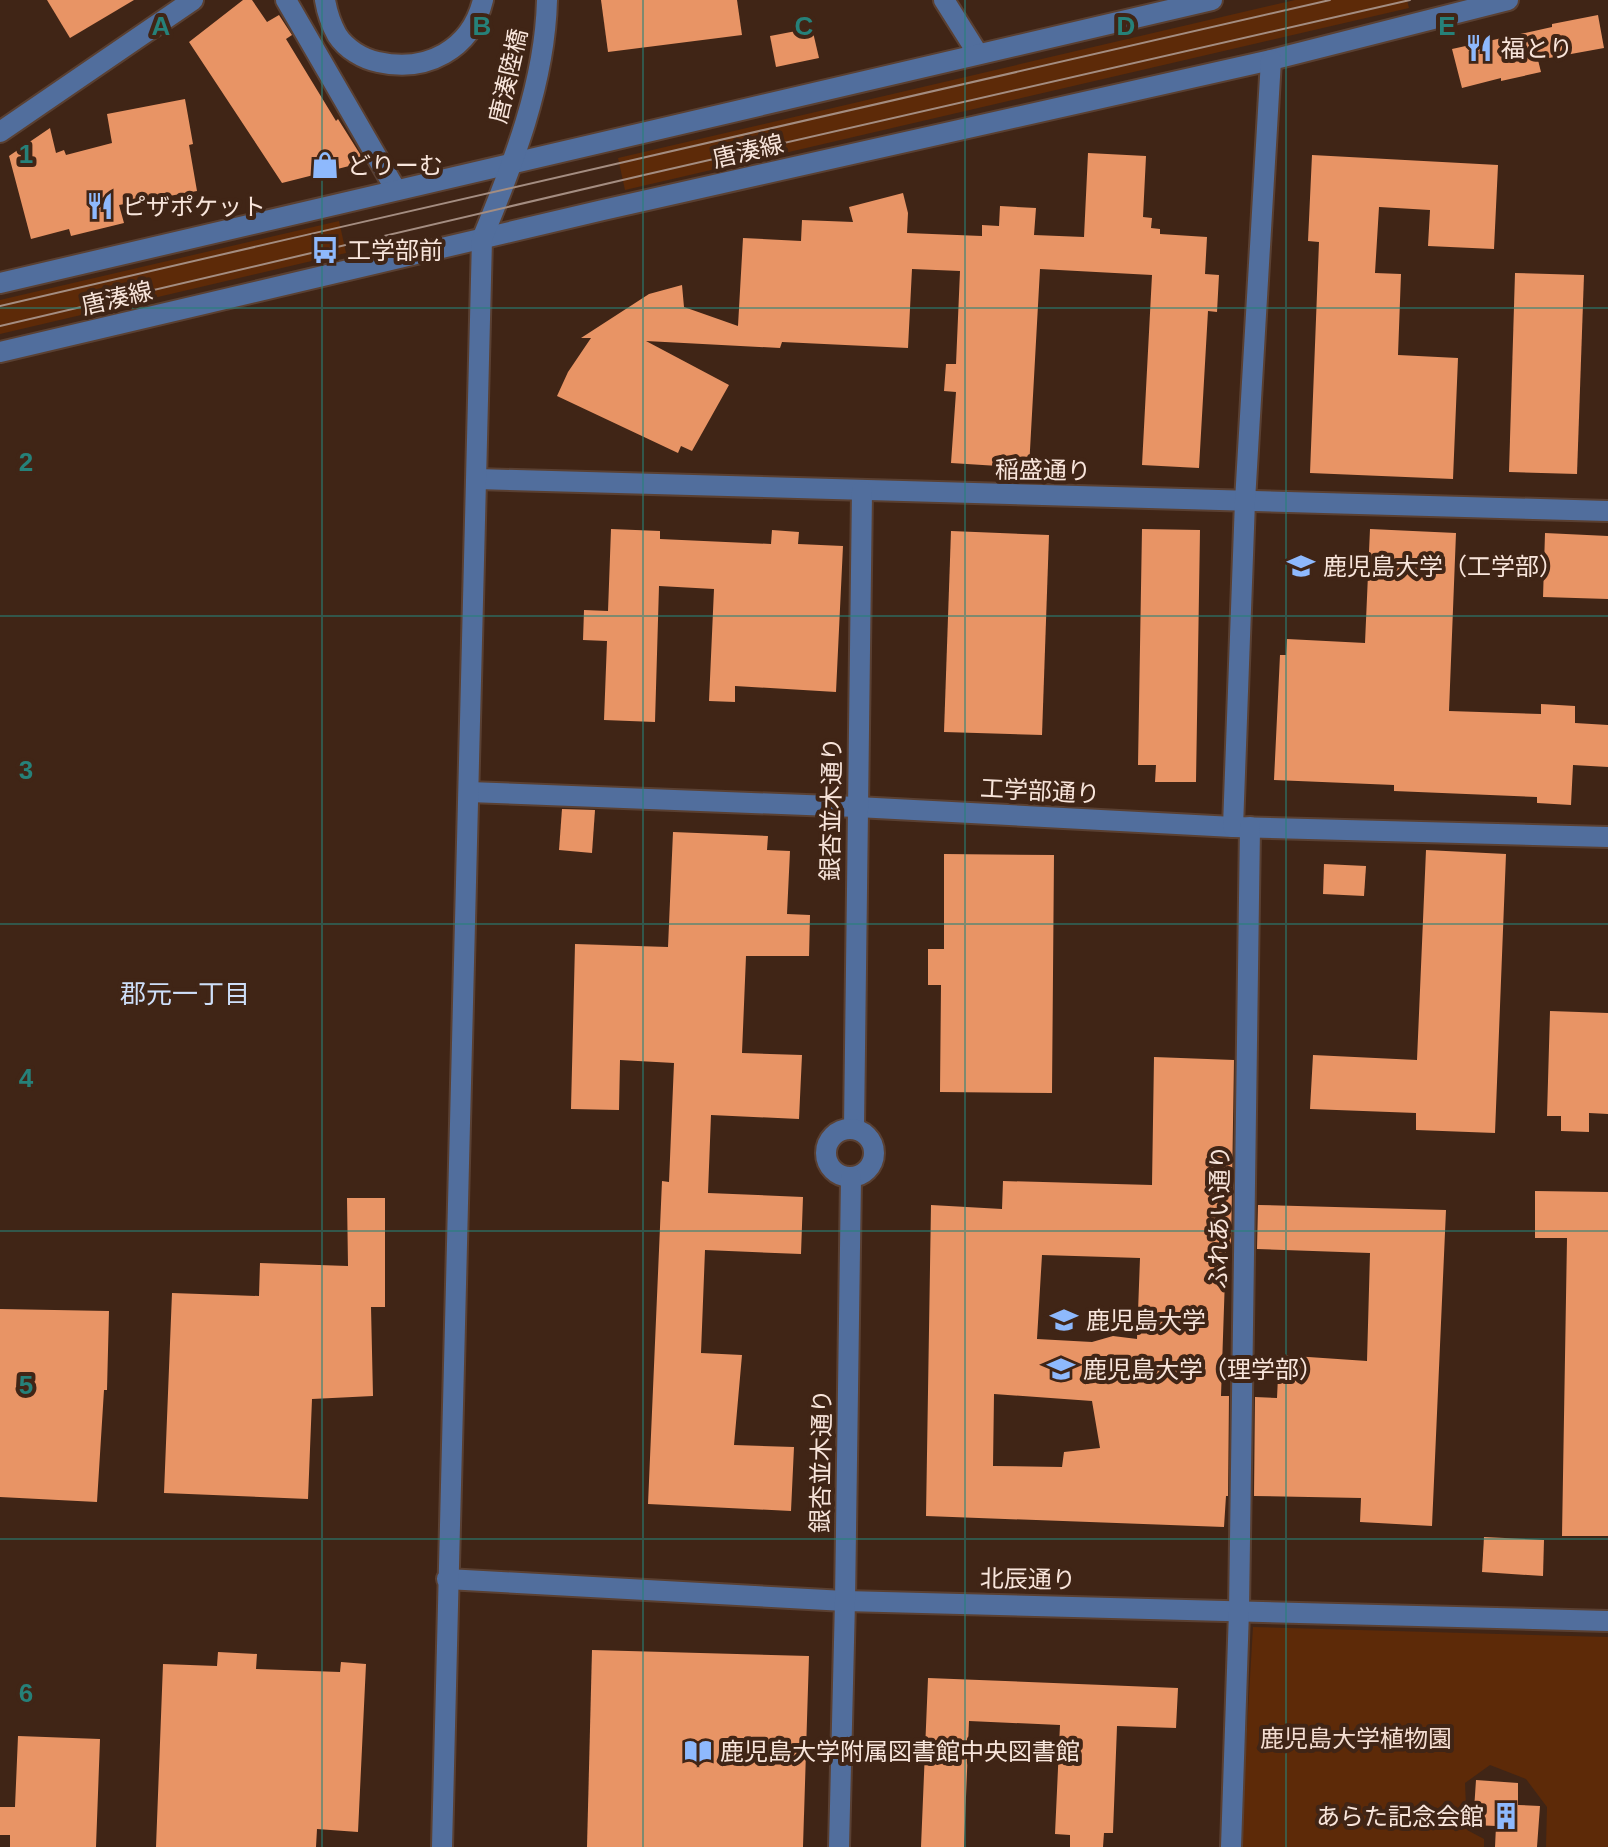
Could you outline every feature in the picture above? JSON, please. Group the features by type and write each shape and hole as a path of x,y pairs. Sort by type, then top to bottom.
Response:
{"street":[{"path":"0,132 193,0"},
{"path":"286,0 396,190"},
{"name":"唐湊陸橋","path":"325,0 339,38 363,59 413,66 438,59 453,50 470,31 483,0"},
{"name":"唐湊陸橋","path":"482,239 514,162 546,35 547,0"},
{"path":"944,0 978,54"},
{"name":"唐湊線","path":"0,283 1212,0"},
{"name":"唐湊線","path":"0,352 1271,60 1508,0"},
{"name":"ふれあい通り","path":"1231,1847 1239,1611 1245,501 1271,60"},
{"path":"442,1847 482,239"},
{"name":"稲盛通り","path":"477,479 1608,511"},
{"name":"銀杏並木通り","path":"854,1128 862,491"},
{"name":"工学部通り","path":"469,792 857,807 1242,827 1608,837"},
{"path":"854,1128 867,1134 874,1147 874,1162 864,1173 851,1178 835,1173 827,1160 827,1144 838,1132 854,1128"},
{"name":"銀杏並木通り","path":"839,1847 851,1178"},
{"name":"北辰通り","path":"447,1579 845,1601 1608,1621"}],"green space":[{"path":"1295,0 1407,0 1409,8 625,190 618,158"},
{"path":"339,221 346,253 0,334 0,300"},
{"name":"鹿児島大学植物園","path":"1253,1627 1608,1637 1608,1847 1546,1847 1547,1807 1526,1779 1490,1765 1465,1783 1467,1830 1484,1839 1484,1847 1240,1847"}],"building":[{"path":"47,0 134,0 70,38"},
{"path":"243,0 252,0 267,22 279,15 292,35 286,39 365,162 282,183 189,42"},
{"path":"601,0 737,0 742,35 608,52"},
{"path":"1598,15 1604,48 1538,60 1541,72 1462,88 1452,49"},
{"path":"812,28 819,58 776,67 770,36"},
{"path":"185,99 197,191 119,205 124,223 71,236 69,229 31,239 9,156 50,128 56,153 64,150 66,155 112,143 107,114"},
{"path":"1088,153 1146,156 1143,217 1152,218 1151,228 1160,229 1160,234 1207,237 1205,274 1219,275 1217,312 1208,311 1199,468 1142,465 1152,275 1040,269 1029,468 951,463 956,392 944,391 946,364 956,364 960,271 912,269 908,348 782,342 780,348 646,341 729,385 692,451 681,446 678,453 557,396 568,372 591,338 581,338 649,294 682,285 684,307 738,326 743,238 801,241 802,220 853,222 849,207 903,193 908,213 907,233 982,236 982,225 999,226 1000,206 1036,208 1034,235 1084,237"},
{"path":"1312,155 1498,165 1494,249 1428,246 1430,210 1379,207 1375,273 1401,274 1398,355 1458,358 1453,479 1310,473 1319,242 1308,241"},
{"path":"1515,273 1584,275 1577,474 1509,472"},
{"path":"611,529 660,531 660,539 771,544 772,530 799,532 798,544 843,546 836,692 735,686 735,702 709,701 714,589 659,586 655,722 604,720 607,641 583,640 584,610 608,611"},
{"path":"1142,529 1200,530 1196,782 1155,782 1156,765 1138,765"},
{"path":"1370,529 1456,533 1449,711 1541,714 1541,704 1575,706 1575,723 1608,725 1608,767 1573,765 1571,805 1537,803 1537,797 1394,791 1394,785 1274,780 1280,655 1286,655 1287,639 1365,643"},
{"path":"951,531 1049,535 1042,735 944,732"},
{"path":"1545,533 1608,536 1608,599 1543,597"},
{"path":"562,809 595,810 592,853 559,850"},
{"path":"673,832 768,836 767,850 790,851 787,914 810,915 809,956 746,956 742,1053 802,1055 799,1119 711,1115 708,1193 803,1197 801,1254 705,1250 701,1353 742,1355 734,1445 794,1447 791,1511 648,1504 662,1181 669,1182 674,1063 620,1060 619,1110 571,1109 575,944 668,947"},
{"path":"1426,850 1506,854 1495,1133 1416,1130 1416,1113 1310,1109 1313,1055 1417,1060"},
{"path":"944,854 1054,855 1052,1093 940,1092 941,985 928,985 928,949 944,949"},
{"path":"1324,864 1366,866 1364,896 1323,894"},
{"path":"1550,1011 1608,1013 1608,1114 1589,1113 1589,1132 1561,1131 1561,1116 1547,1116"},
{"path":"1154,1057 1234,1060 1231,1248 1226,1248 1221,1396 1229,1396 1228,1496 1224,1527 926,1516 931,1205 1002,1209 1003,1181 1152,1185","holes":["1042,1255 1140,1258 1137,1339 1113,1336 1092,1342 1037,1339","994,1394 1092,1401 1100,1448 1064,1452 1062,1467 993,1466"]},
{"path":"1535,1191 1608,1192 1608,1536 1562,1536 1567,1238 1535,1238"},
{"path":"347,1198 385,1198 385,1307 371,1307 373,1396 312,1399 308,1499 164,1493 172,1293 259,1296 260,1263 348,1266"},
{"path":"1258,1205 1446,1210 1432,1526 1360,1522 1361,1498 1254,1496 1255,1397 1277,1398 1279,1355 1367,1361 1370,1253 1257,1249"},
{"path":"0,1309 109,1311 107,1390 104,1390 97,1502 0,1497"},
{"path":"1484,1537 1544,1540 1543,1576 1482,1572"},
{"name":"鹿児島大学附属図書館中央図書館","path":"592,1650 809,1656 803,1847 587,1847"},
{"path":"218,1652 257,1654 256,1669 340,1672 341,1662 366,1664 358,1832 317,1829 316,1847 156,1847 163,1664 217,1666"},
{"path":"928,1678 1178,1688 1176,1728 1117,1726 1113,1833 1104,1833 1103,1847 1070,1847 1070,1835 1055,1834 1060,1725 969,1721 964,1847 921,1847"},
{"path":"18,1736 100,1739 96,1847 10,1847 10,1835 0,1835 0,1807 15,1807"},
{"name":"あらた記念会館","path":"1476,1780 1518,1783 1518,1805 1540,1806 1537,1847 1495,1847 1496,1826 1473,1825"}],"tram line":[{"path":"0,306 1330,0"},
{"path":"0,326 1410,0"}],"place":[{"name":"福とり","path":"1479,48"},
{"name":"どりーむ","path":"325,165"},
{"name":"ピザポケット","path":"100,206"},
{"name":"工学部前","path":"325,250"},
{"name":"鹿児島大学（工学部）","path":"1301,566"},
{"name":"鹿児島大学","path":"1064,1320"},
{"name":"鹿児島大学（理学部）","path":"1061,1369"},
{"name":"鹿児島大学附属図書館中央図書館","path":"698,1751"},
{"name":"あらた記念会館","path":"1506,1816"}],"district":[{"name":"郡元一丁目","path":"185,994"}]}
